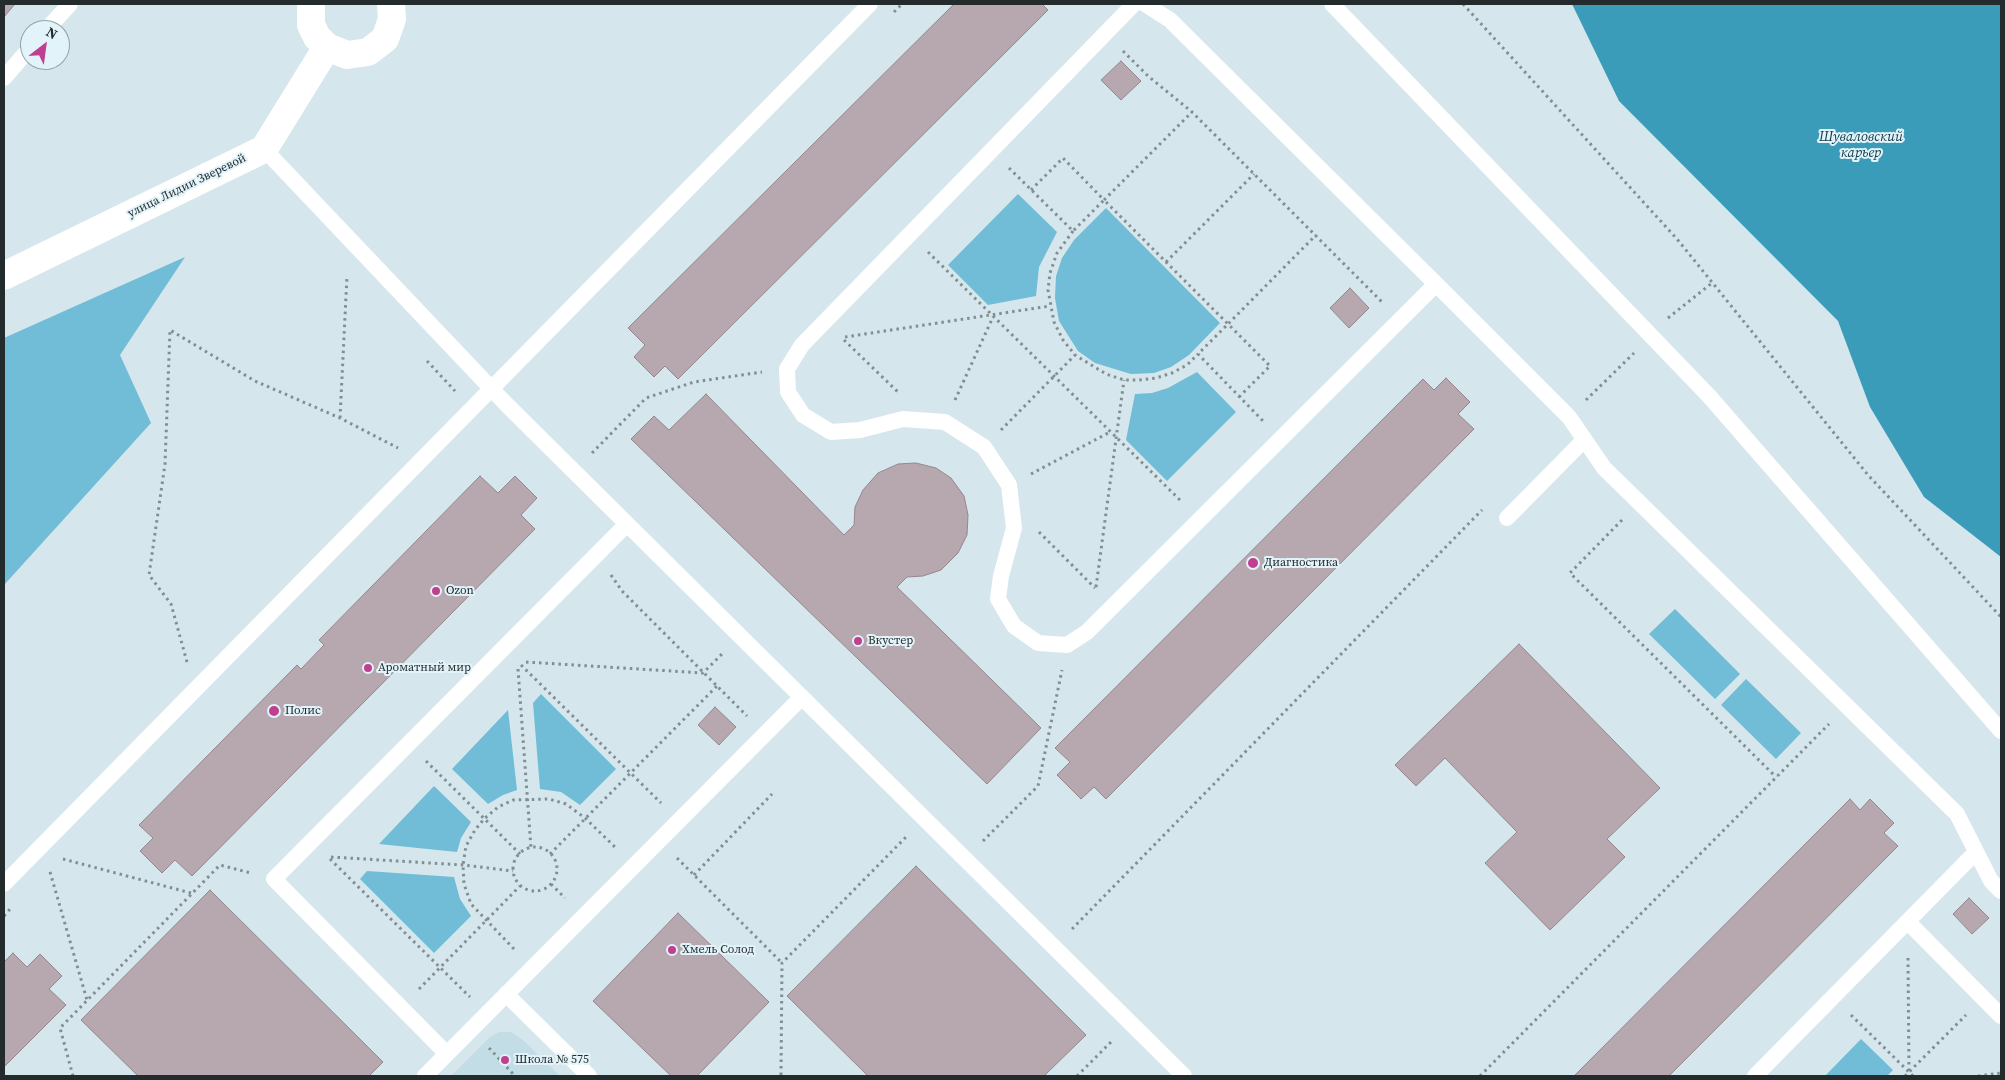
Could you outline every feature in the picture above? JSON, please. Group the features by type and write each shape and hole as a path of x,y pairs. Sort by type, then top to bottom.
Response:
{"street":[{"path":"312,4 311,25 317,37 326,47 347,55 357,55 377,46 390,30 392,19 391,4"},
{"path":"264,148 326,47"},
{"name":"улица Лидии Зверевой","path":"4,276 264,148"}],"lane":[{"path":"55,20 70,4"},
{"path":"4,884 870,4"},
{"path":"1134,4 802,345 788,368 788,392 803,415 831,432 860,430 902,419 945,422 984,447 1009,485 1014,528 1000,576 998,599 1014,626 1038,644 1067,645 1087,632 1436,284"},
{"path":"1145,4 1170,20 1436,284 1569,417 1604,468 1957,814 1991,881 2001,891"},
{"path":"1332,4 1709,396 2001,731"},
{"path":"4,78 20,60"},
{"path":"264,148 491,388 1184,1076"},
{"path":"1507,518 1584,440"},
{"path":"447,1054 274,880 627,524"},
{"path":"425,1076 802,697"},
{"path":"1755,1076 1976,852"},
{"path":"1908,922 2001,1016"},
{"path":"506,994 589,1076"}],"path":[{"path":"1463,4 1677,239 1868,475 2001,617"},
{"path":"1148,76 1192,112 1358,279"},
{"path":"1192,112 1073,231 1057,253 1050,273 1050,306 1063,340 1074,355 1098,370 1124,380 1156,378 1187,365 1316,235"},
{"path":"991,150 1073,231"},
{"path":"1031,190 1062,158 1270,366 1239,397"},
{"path":"1166,262 1254,174"},
{"path":"910,234 1199,519"},
{"path":"340,418 346,275 353,282"},
{"path":"1569,417 1675,311 1712,283"},
{"path":"902,419 902,396 842,338 1050,306"},
{"path":"945,422 993,316"},
{"path":"187,663 171,604 149,575 165,464 170,330 256,382 340,418 398,448"},
{"path":"420,354 454,390"},
{"path":"1198,354 1280,438"},
{"path":"984,447 1074,355"},
{"path":"574,471 646,398 694,382 788,368"},
{"path":"1096,588 1124,380"},
{"path":"1009,485 1110,432"},
{"path":"1638,502 1570,573 1776,777"},
{"path":"1054,947 1484,508"},
{"path":"1014,528 1037,530 1113,606"},
{"path":"597,554 622,591 765,734"},
{"path":"518,661 703,673 740,635"},
{"path":"965,859 1038,786 1067,645"},
{"path":"518,661 679,821"},
{"path":"518,661 531,848"},
{"path":"550,854 717,686"},
{"path":"1480,1076 1829,724"},
{"path":"408,744 520,854"},
{"path":"694,875 772,794"},
{"path":"532,968 472,904 464,884 463,865 466,846 484,819 498,807 513,800 550,798 566,804 586,818 634,866"},
{"path":"781,1076 782,963 924,819"},
{"path":"659,840 782,963"},
{"path":"531,848 538,848 550,854 556,865 555,878 551,884 539,891 526,890 520,886 513,871 513,864 520,854 531,848"},
{"path":"487,1014 328,857 463,865 513,871"},
{"path":"60,858 191,893"},
{"path":"73,1076 60,1028 191,893 220,865 274,880"},
{"path":"49,870 87,1000"},
{"path":"401,1007 520,886"},
{"path":"1908,922 1909,1072"},
{"path":"1833,998 1913,1076"},
{"path":"1905,1076 1983,998"},
{"path":"1077,1076 1130,1022"},
{"path":"484,1043 516,1076"},
{"path":"1978,1076 2001,1073"}],"shaded area":[{"path":"1018,194 1057,232 1039,267 1036,296 988,305 948,265"},
{"path":"1106,208 1220,323 1189,355 1171,367 1154,373 1131,374 1095,363 1078,351 1059,321 1055,298 1056,276 1062,258 1074,240"},
{"path":"185,257 120,355 151,423 4,585 4,338"},
{"path":"1197,372 1236,412 1167,481 1126,440 1135,394 1152,393 1168,388"},
{"path":"1675,609 1740,674 1715,699 1649,634"},
{"path":"1746,679 1801,733 1776,759 1721,705"},
{"path":"541,694 616,769 580,805 561,792 540,789 533,703"},
{"path":"508,710 517,790 503,795 488,804 452,769"},
{"path":"434,786 471,822 461,838 457,852 379,844"},
{"path":"367,871 454,877 460,899 471,916 434,953 360,879"},
{"name":"Школа № 575","path":"500,1032 511,1032 523,1040 560,1076 451,1076 490,1037"},
{"path":"1861,1039 1893,1070 1887,1076 1825,1076"}],"water":[{"name":"Шуваловский карьер","path":"1572,4 2001,4 2001,557 1924,497 1870,407 1838,321 1619,101"}],"building":[{"path":"4,4 15,4 4,17"},
{"path":"954,4 1042,4 1048,10 678,379 665,366 654,377 634,357 645,345 628,328"},
{"path":"1121,61 1141,81 1121,100 1101,80"},
{"path":"1350,288 1369,308 1349,328 1330,308"},
{"path":"1446,378 1470,402 1458,414 1474,429 1106,799 1094,787 1081,799 1057,775 1070,762 1055,748 1423,379 1434,390"},
{"path":"706,394 844,535 854,525 855,507 863,490 878,473 898,464 916,463 936,468 951,478 964,496 968,515 967,535 958,553 941,570 923,576 907,577 897,587 1041,728 987,784 631,439 654,416 669,430"},
{"path":"480,476 498,493 515,476 537,498 521,515 535,529 192,876 175,860 162,873 140,851 153,838 139,825 297,665 301,669 324,645 319,640"},
{"path":"1519,644 1660,788 1607,839 1625,857 1550,930 1485,863 1517,832 1445,758 1416,786 1395,765"},
{"path":"715,707 736,727 719,745 698,725"},
{"path":"1850,799 1860,810 1870,799 1894,823 1884,833 1898,846 1669,1076 1574,1076"},
{"path":"916,866 1086,1035 1044,1076 868,1076 787,996"},
{"path":"210,890 383,1062 369,1076 138,1076 81,1020"},
{"path":"1969,898 1989,918 1972,934 1953,914"},
{"path":"678,913 769,1002 697,1076 671,1076 593,1001"},
{"path":"13,953 27,967 40,954 62,976 49,989 66,1005 4,1067 4,962"}],"place":[{"name":"Диагностика","path":"1253,563"},
{"name":"Ozon","path":"436,591"},
{"name":"Вкустер","path":"858,641"},
{"name":"Ароматный мир","path":"368,668"},
{"name":"Полис","path":"274,711"},
{"name":"Хмель Солод","path":"672,950"},
{"name":"Школа № 575","path":"505,1060"}]}
